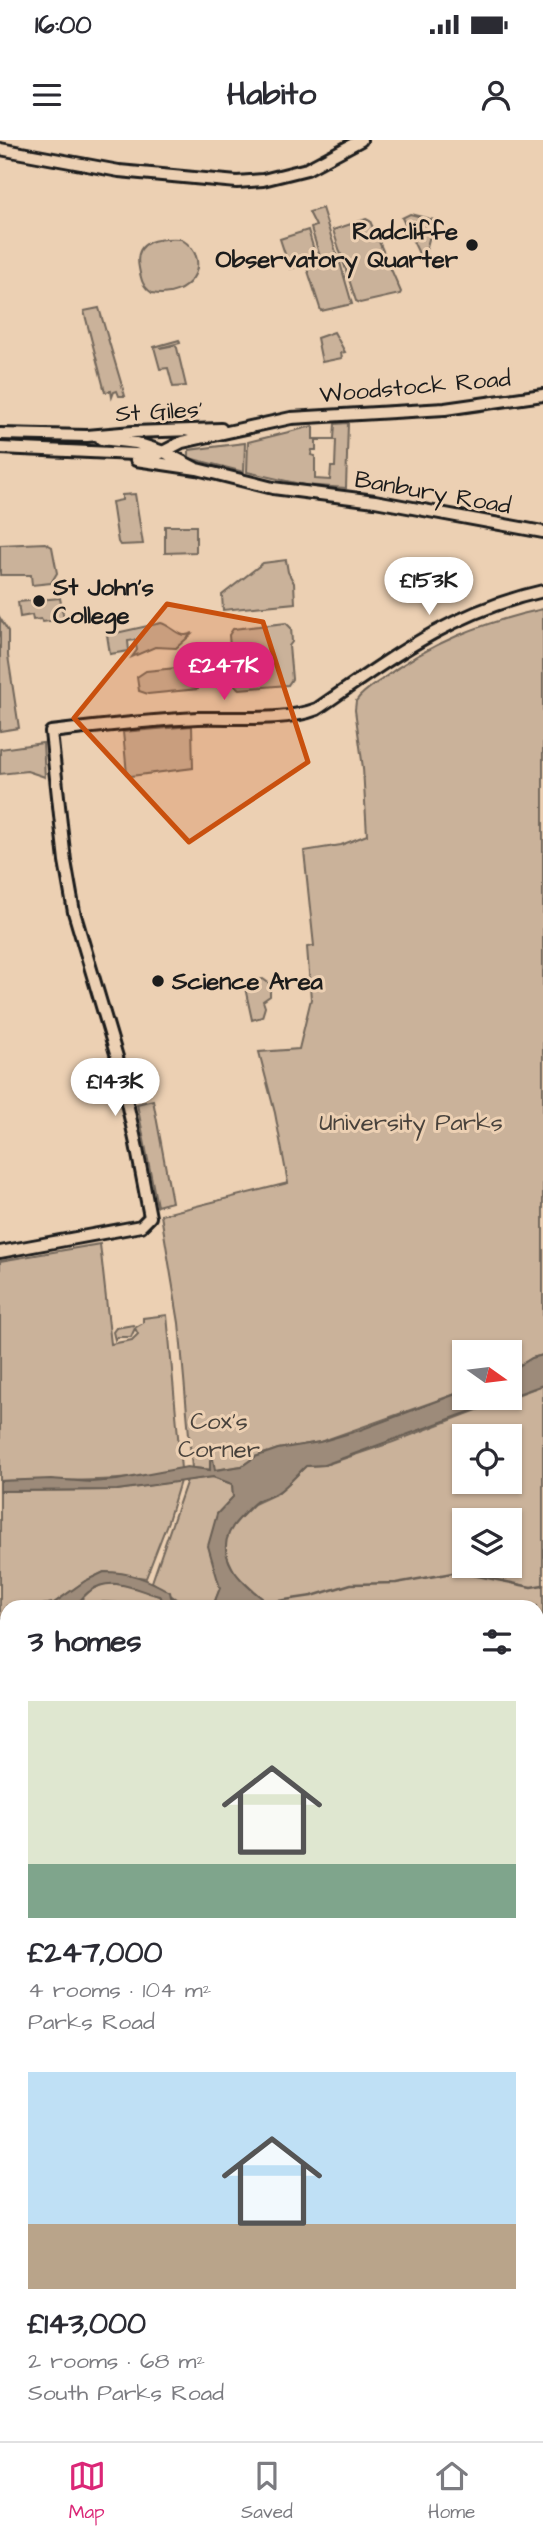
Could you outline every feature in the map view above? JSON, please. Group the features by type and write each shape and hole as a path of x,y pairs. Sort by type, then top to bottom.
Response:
{"street":[{"path":"0,149 119,171 237,181 262,180 307,169 361,140"},
{"name":"Woodstock Road","path":"291,418 445,409 543,395"},
{"name":"St Giles'","path":"0,434 87,436 232,429 291,418"},
{"name":"St Giles'","path":"0,447 157,455 190,440 216,436 232,429"},
{"name":"St Giles'","path":"87,436 136,443 164,452 197,469"},
{"path":"181,460 181,447 190,440"},
{"name":"St Giles'","path":"127,455 137,460 197,469 273,488 315,495"},
{"name":"Banbury Road","path":"315,495 387,503 543,532"},
{"path":"0,1252 141,1226 148,1220 149,1208 117,1057 74,912 67,877 51,732 195,718 309,712 402,649 510,598 543,591"}],"highlighted area":[{"path":"167,604 263,622 308,762 189,842 74,718"}],"green space":[{"path":"322,208 337,255 321,260 311,228 316,226 309,212"},
{"path":"410,214 434,220 423,262 402,218"},
{"path":"366,219 370,221 401,292 360,303 356,301 333,230"},
{"path":"308,230 317,260 290,269 280,239"},
{"path":"181,239 192,248 197,258 193,278 176,291 152,293 141,279 138,258 140,251 156,240"},
{"path":"339,259 352,304 321,311 307,268"},
{"path":"99,308 125,396 119,396 117,391 112,397 111,391 105,392 84,311"},
{"path":"334,332 345,352 341,353 342,358 322,362 317,338"},
{"path":"179,340 180,343 160,348 175,345 177,348 186,386 173,387 168,368 160,369 154,347"},
{"path":"348,423 346,488 304,485 247,472 248,442 313,426 313,439 334,439 335,424","holes":["316,440 336,440 335,467 331,467 330,480 315,479 315,456 311,455 312,450 316,450"]},
{"path":"245,443 244,472 189,458 189,450"},
{"path":"135,494 143,544 120,545 112,502 122,500 122,495"},
{"path":"165,526 196,526 196,552 165,553"},
{"path":"45,543 52,547 57,573 51,583 32,585 31,575 0,575 0,545"},
{"path":"286,560 294,583 295,603 223,610 222,595 263,563"},
{"path":"60,598 64,619 43,622 41,619 33,620 32,615 20,617 18,602"},
{"name":"University Parks","path":"543,609 543,1355 522,1364 522,1340 452,1340 452,1395 320,1442 278,1449 255,1457 242,1466 215,1470 192,1468 179,1323 161,1215 288,1183 275,1113 259,1052 299,1049 311,999 307,947 314,946 304,851 341,845 367,835 356,701 367,689 418,655 458,635"},
{"path":"0,618 8,631 8,656 19,728 0,731"},
{"path":"161,623 180,634 193,633 176,648 155,647 132,657 137,650 135,640 128,641 129,651 110,654 107,635"},
{"path":"286,623 291,628 292,642 289,646 292,679 288,685 239,689 233,684 229,635 233,629"},
{"path":"196,666 198,689 148,694 139,691 137,677 146,671"},
{"path":"192,726 193,768 131,776 127,774 123,732"},
{"path":"43,743 45,777 27,771 0,774 0,749"},
{"path":"263,979 270,984 270,996 263,1001 265,1007 262,1017 252,1020 244,983"},
{"path":"153,1100 172,1202 157,1206 137,1104"},
{"path":"100,1244 111,1344 132,1340 138,1334 135,1328 131,1337 117,1337 115,1340 113,1332 116,1328 133,1325 136,1327 143,1323 143,1318 167,1315 181,1469 114,1479 0,1481 0,1261"},
{"path":"543,1385 543,1600 261,1600 235,1574 225,1552 229,1529 254,1504 278,1493 306,1466 325,1465 477,1410 522,1410 522,1393"},
{"path":"213,1477 232,1484 233,1497 217,1514 220,1588 215,1600 178,1600 152,1582 187,1480"},
{"path":"180,1481 146,1578 104,1572 85,1581 58,1600 0,1600 0,1491 117,1490"},
{"path":"106,1583 128,1585 159,1596 163,1600 80,1600 92,1589"}],"shaded area":[{"path":"543,1355 543,1385 522,1392 522,1364"},
{"path":"452,1396 452,1410 474,1410 324,1465 306,1466 274,1495 253,1504 231,1530 226,1541 226,1552 235,1572 262,1600 215,1600 220,1588 208,1546 217,1514 233,1497 232,1484 213,1477 117,1490 0,1491 0,1481 117,1480 187,1467 210,1470 210,1460 213,1459 215,1470 242,1466 255,1457 278,1449 320,1442"},
{"path":"104,1572 122,1573 146,1580 170,1592 171,1597 176,1600 163,1600 159,1596 133,1588 107,1584 98,1586 81,1600 58,1600 85,1581"}],"waterway":[{"path":"285,1600 312,1596 351,1584 396,1583 458,1572 531,1587 543,1585"}],"place":[{"name":"Radcliffe Observatory Quarter","path":"472,245"},
{"name":"St John's College","path":"39,601"},
{"name":"Science Area","path":"158,981"}],"park label":[{"name":"Cox's Corner","path":"219,1435"}]}
